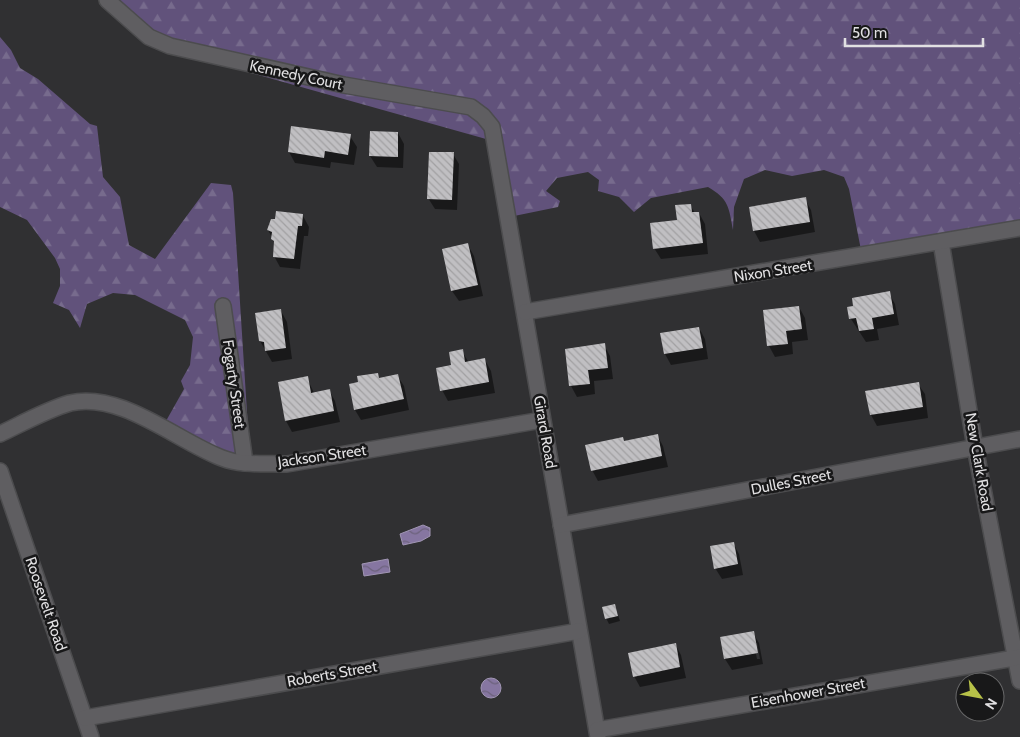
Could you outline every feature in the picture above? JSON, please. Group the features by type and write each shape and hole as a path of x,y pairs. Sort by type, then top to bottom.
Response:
{"street":[{"name":"Kennedy Court","path":"107,0 149,37 170,46 344,85 471,107 483,116 492,127"},
{"name":"Girard Road","path":"492,127 597,734"},
{"name":"Nixon Street","path":"525,312 1020,228"},
{"name":"New Clark Road","path":"942,242 975,447 1018,657 1020,681"},
{"name":"Fogarty Street","path":"223,306 245,463"},
{"name":"Jackson Street","path":"0,434 72,403 102,402 128,410 224,459 245,463 287,464 542,420"},
{"name":"Dulles Street","path":"561,525 1020,439"},
{"name":"Roosevelt Road","path":"0,471 91,737"},
{"name":"Roberts Street","path":"85,718 579,631"},
{"name":"Eisenhower Street","path":"597,734 1018,657"}],"green space":[{"path":"120,0 1020,0 1020,224 861,250 849,189 844,177 824,170 792,176 765,170 744,179 734,207 733,230 727,205 715,191 708,187 651,198 634,212 619,197 598,191 599,180 588,172 557,178 546,191 560,201 558,207 504,218 486,139 234,68 234,66 192,51 145,25"},
{"path":"0,37 11,50 20,68 38,79 90,124 97,126 103,177 120,197 129,245 155,259 211,183 231,185 250,459 221,457 166,421 184,389 181,381 190,365 193,337 185,320 135,295 113,293 87,304 80,328 69,310 53,303 60,286 60,269 55,258 27,220 0,207"}],"water":[{"path":"423,525 430,528 430,536 421,541 403,545 400,534"},
{"path":"388,559 390,572 364,576 362,564"},
{"path":"491,678 498,681 501,688 498,695 491,698 484,695 481,688 484,681"}],"building":[{"path":"291,126 351,134 348,155 325,151 324,158 288,152"},
{"path":"370,131 398,132 398,157 369,156"},
{"path":"429,152 454,152 452,200 427,199"},
{"path":"806,197 810,222 753,231 749,207"},
{"path":"691,204 692,212 699,212 703,243 653,249 650,223 677,220 675,205"},
{"path":"276,211 303,214 302,226 298,226 294,259 273,257 274,241 271,239 272,232 267,230 271,219 275,219"},
{"path":"468,243 478,285 451,291 442,249"},
{"path":"890,291 894,314 872,318 874,329 859,331 856,318 849,319 847,307 853,306 852,298"},
{"path":"799,306 802,329 786,331 788,344 767,346 763,310"},
{"path":"281,309 286,348 265,351 264,342 259,341 255,313"},
{"path":"699,327 703,348 664,354 660,333"},
{"path":"605,343 608,368 588,370 590,384 569,386 565,349"},
{"path":"463,349 465,362 485,358 489,382 440,391 436,368 451,365 449,352"},
{"path":"378,373 379,378 398,374 404,399 354,410 349,384 358,382 357,376"},
{"path":"308,376 311,393 330,389 334,411 285,421 278,382"},
{"path":"919,382 923,407 870,415 865,391"},
{"path":"658,434 662,456 591,471 585,445 623,437 624,441"},
{"path":"734,542 738,564 714,569 710,546"},
{"path":"615,604 618,616 605,619 602,607"},
{"path":"754,631 758,653 724,659 720,637"},
{"path":"676,643 680,667 633,677 628,653"}]}
